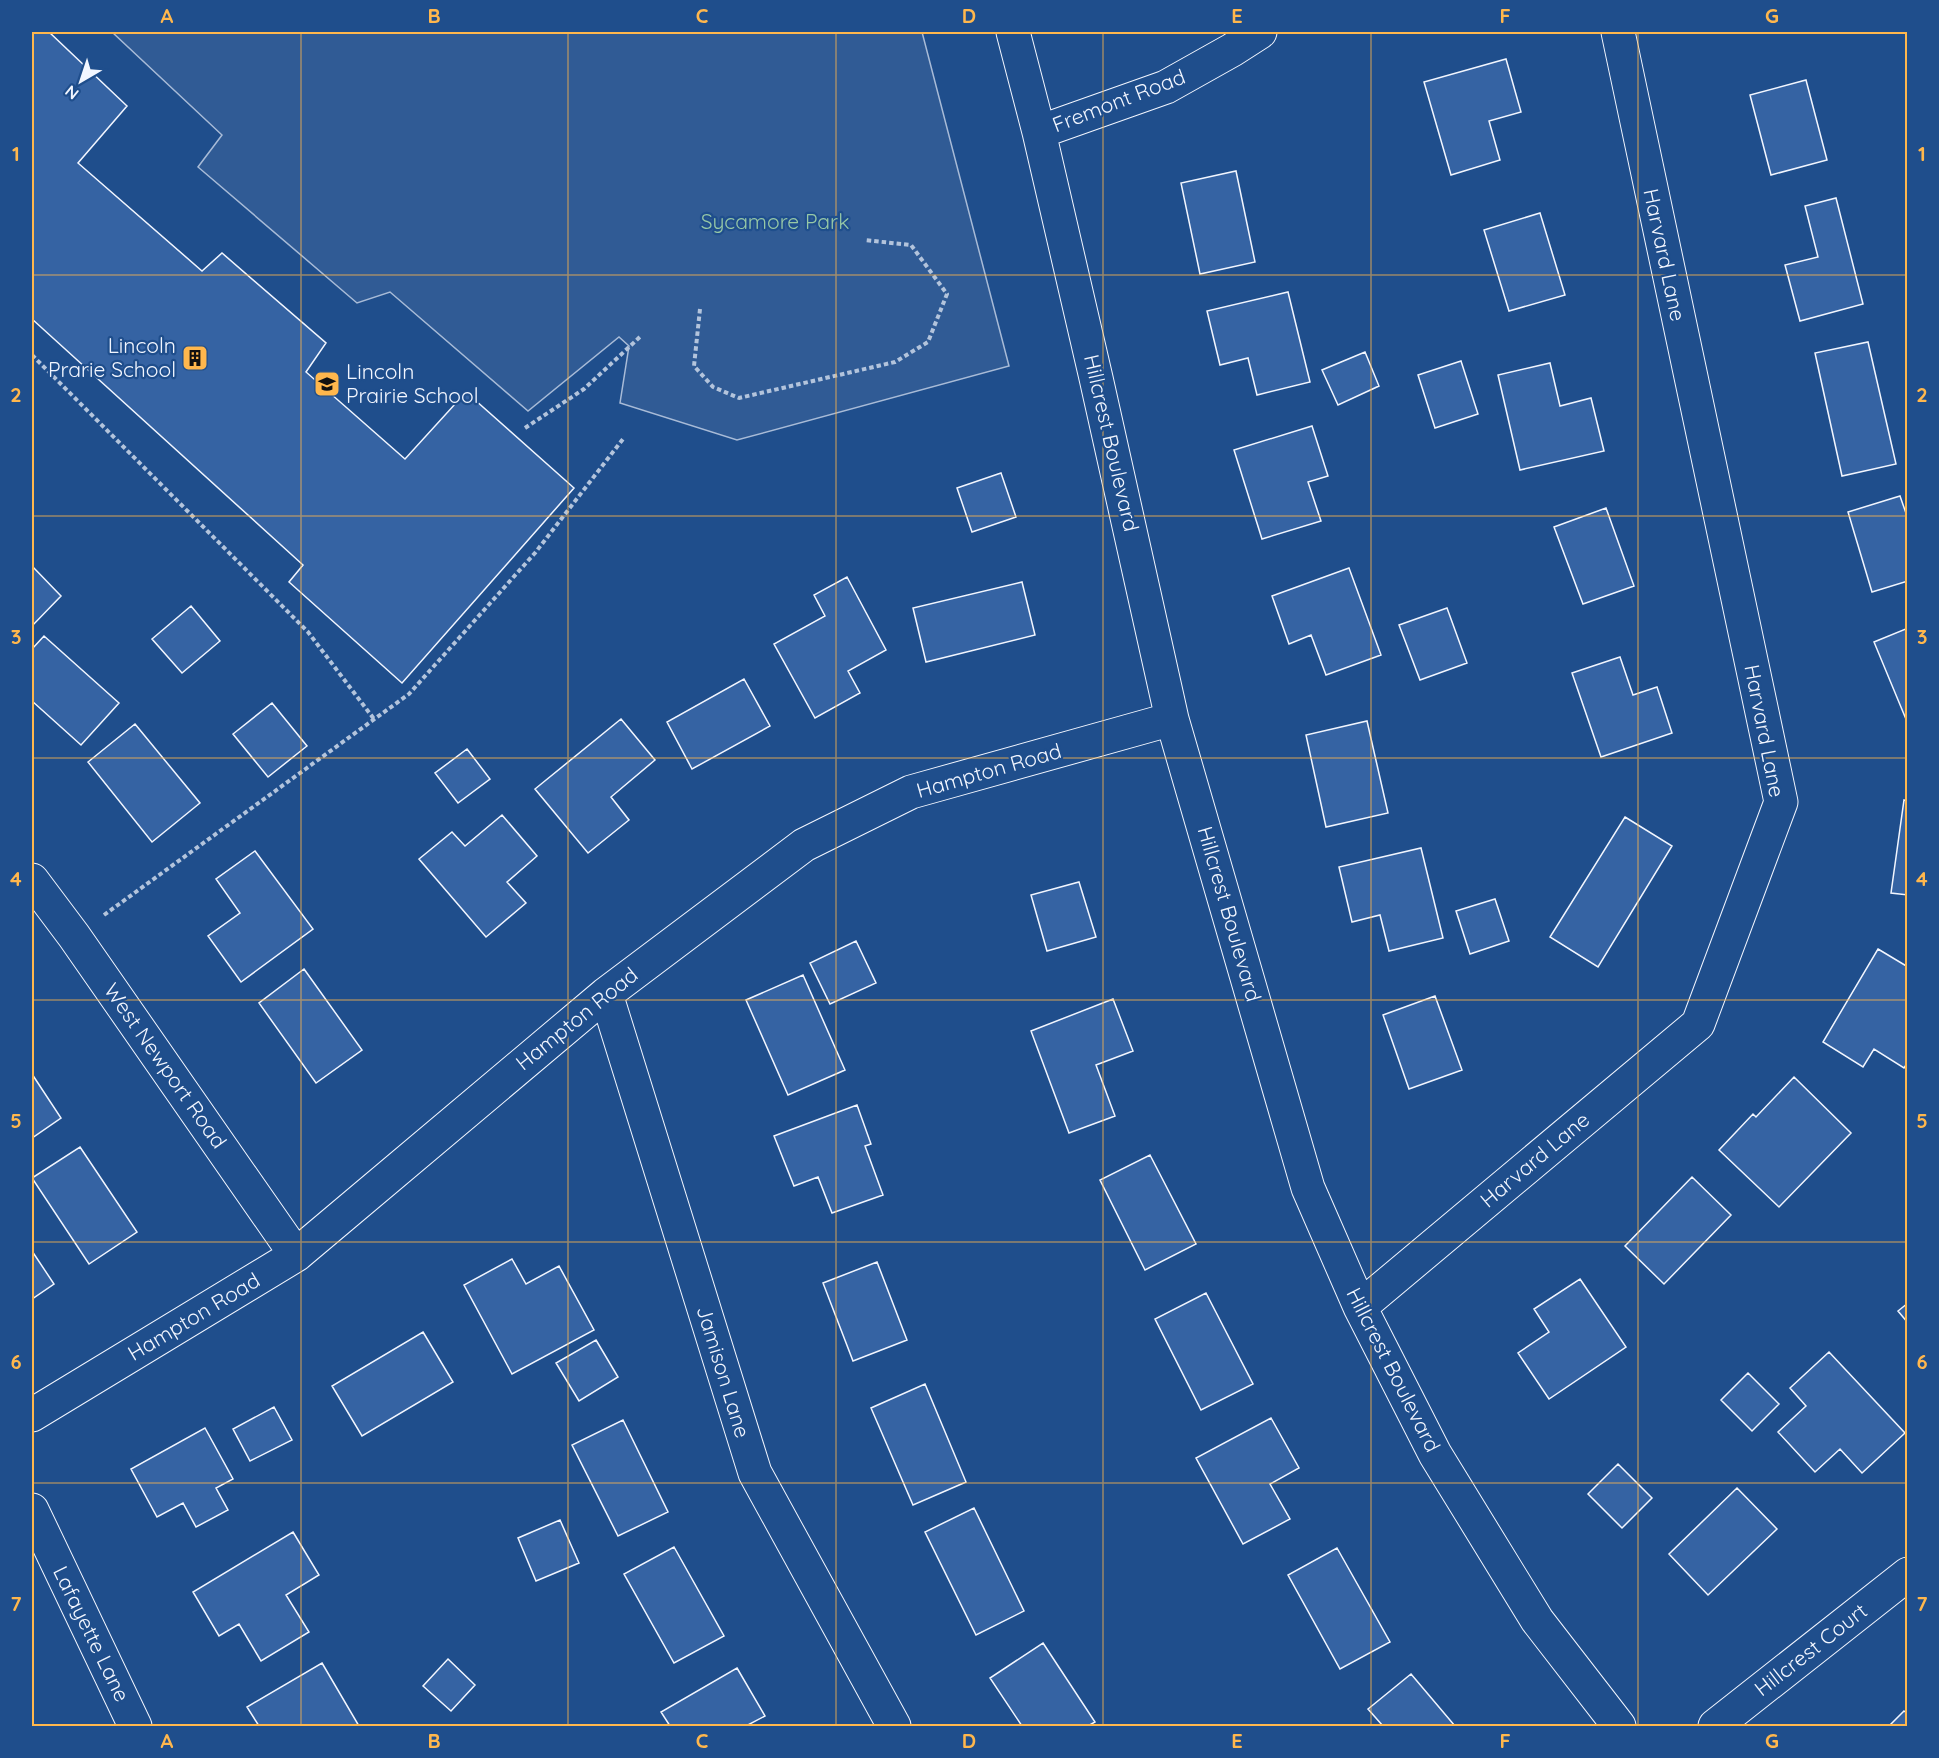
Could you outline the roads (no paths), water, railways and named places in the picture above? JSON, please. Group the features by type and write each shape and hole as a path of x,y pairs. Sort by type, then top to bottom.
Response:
{"street":[{"name":"Hillcrest Boulevard","path":"1013,32 1039,132 1172,719 1308,1188 1360,1307 1435,1454 1537,1620 1619,1726"},
{"name":"Fremont Road","path":"1039,132 1166,87 1260,32"},
{"name":"Harvard Lane","path":"1360,1307 1698,1024 1781,802 1618,32"},
{"name":"Hampton Road","path":"32,1415 296,1255 606,993 804,845 911,792 1172,719"},
{"name":"West Newport Road","path":"32,880 74,936 296,1255"},
{"name":"Jamison Lane","path":"606,993 755,1473 894,1726"},
{"name":"Lafayette Lane","path":"32,1510 135,1726"},
{"name":"Hillcrest Court","path":"1715,1726 1908,1574"}],"place":[{"name":"Lincoln Prarie School","path":"195,358"},
{"name":"Lincoln Prairie School","path":"327,384"}],"park label":[{"name":"Sycamore Park","path":"775,222"}]}
